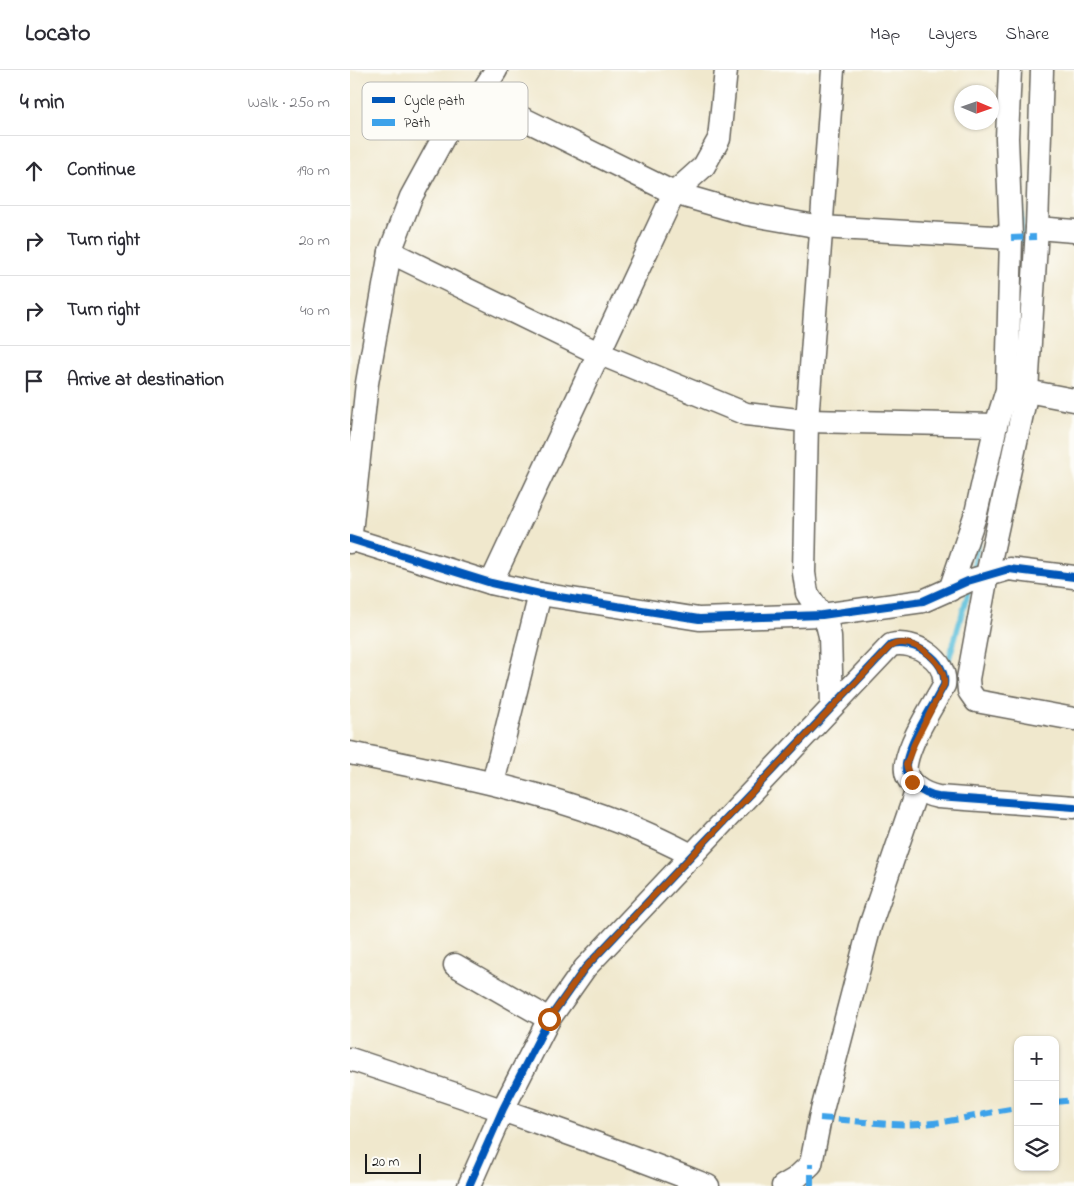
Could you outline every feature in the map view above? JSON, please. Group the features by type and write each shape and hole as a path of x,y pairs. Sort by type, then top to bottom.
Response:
{"street":[{"path":"488,82 496,70"},
{"path":"491,582 674,193 704,166 719,139 726,70"},
{"path":"832,707 830,636 827,624 807,593 804,573 807,421 833,70"},
{"path":"1010,70 1007,138 1011,238 1007,390 996,425 976,513 968,679 973,697 983,703 1074,719"},
{"path":"972,581 1027,391 1037,228 1042,70"},
{"path":"528,121 674,193 747,214 821,227 1011,238"},
{"path":"441,140 411,197 390,252 367,383 350,540 491,582 540,594 698,619 822,615 923,601 972,581 1009,569 1074,577"},
{"path":"1037,228 1074,231"},
{"path":"390,252 598,354 746,414 807,421 996,425"},
{"path":"1027,391 1074,400"},
{"path":"493,783 540,594"},
{"path":"469,1186 504,1109 549,1019 585,968 891,646 900,643 910,644 934,658 941,666 945,676 944,685 914,744 906,765 916,789 938,797 1074,806"},
{"path":"350,753 493,783 623,823 654,835 693,856"},
{"path":"783,1186 795,1180 811,1164 820,1118 870,926 916,789"},
{"path":"455,964 549,1019"},
{"path":"350,1060 504,1109 627,1153 708,1186"}],"waterway":[{"path":"1020,189 1022,242"},
{"path":"972,575 978,540"},
{"path":"947,666 970,586"}],"marked path":[{"path":"1011,238 1036,237"},
{"path":"1059,1102 1074,1100"},
{"path":"820,1118 883,1124 920,1124 945,1122 1014,1109"},
{"path":"811,1164 811,1186"}],"cycle path":[{"path":"350,539 491,583 540,594 699,619 822,615 923,601 968,581 1009,569 1074,577"},
{"path":"469,1186 503,1109 549,1019 585,968 891,645 910,645 928,653 941,667 944,676 944,685 922,724 908,755 906,771 915,786 926,793 938,797 1074,807"}],"route":[{"path":"549,1019 585,968 882,655 891,646 900,643 910,644 934,658 941,666 945,676 944,685 914,744 906,765 912,782"}]}
